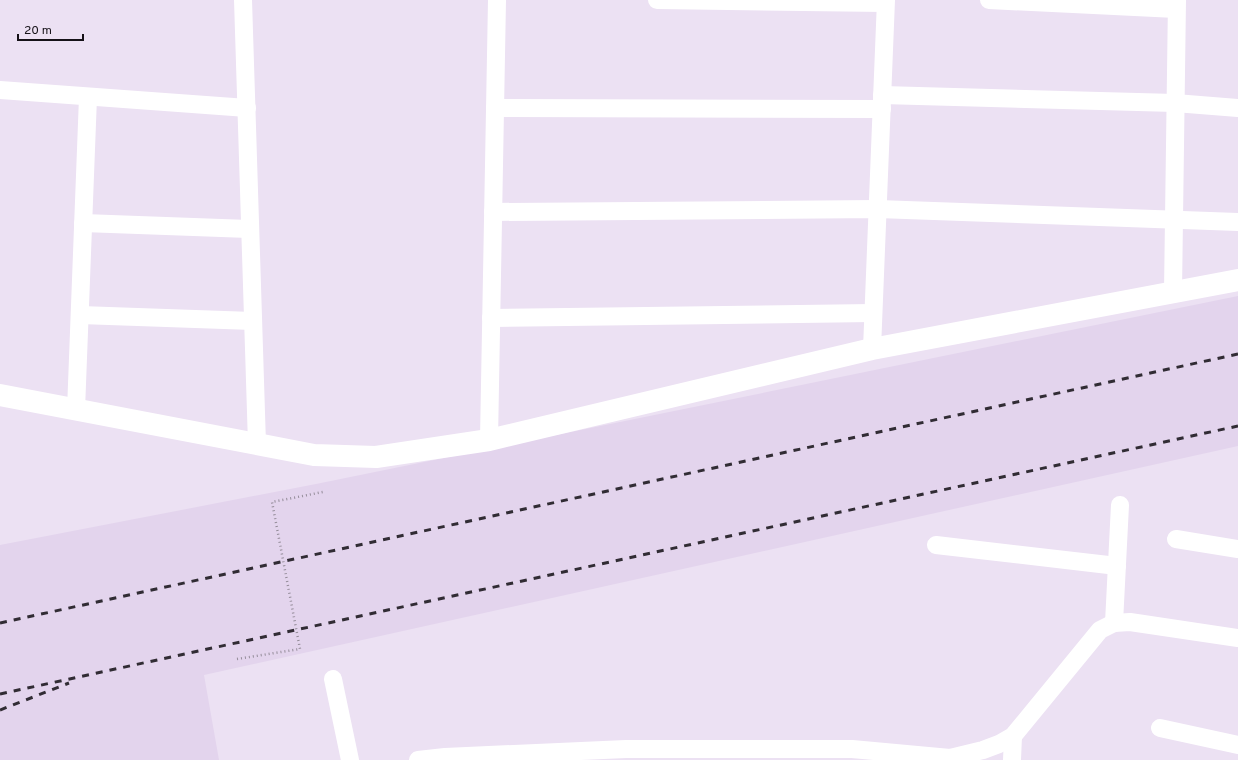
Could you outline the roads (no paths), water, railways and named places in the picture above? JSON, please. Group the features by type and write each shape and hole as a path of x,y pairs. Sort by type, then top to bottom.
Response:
{"street":[{"path":"243,0 257,444"},
{"path":"489,440 497,0"},
{"path":"657,0 886,2 872,349"},
{"path":"989,0 1176,4 1173,292"},
{"path":"0,90 247,108"},
{"path":"76,410 88,97"},
{"path":"495,108 882,102 1175,103 1238,108"},
{"path":"493,212 878,209 1238,222"},
{"path":"83,223 249,228"},
{"path":"0,395 314,455 376,457 489,440 872,349 1238,280"},
{"path":"491,318 873,314"},
{"path":"80,315 252,321"},
{"path":"1114,623 1120,505"},
{"path":"1176,539 1238,549"},
{"path":"936,545 1117,566"},
{"path":"418,760 453,756 662,754 852,749 950,758 983,750 999,744 1012,736 1100,630 1114,623 1147,623 1238,638"},
{"path":"333,679 350,760"},
{"path":"1160,728 1238,745"},
{"path":"1012,736 1012,760"}],"railway":[{"path":"0,623 1238,354"},
{"path":"0,694 1238,426"},
{"path":"0,710 69,683"}]}
